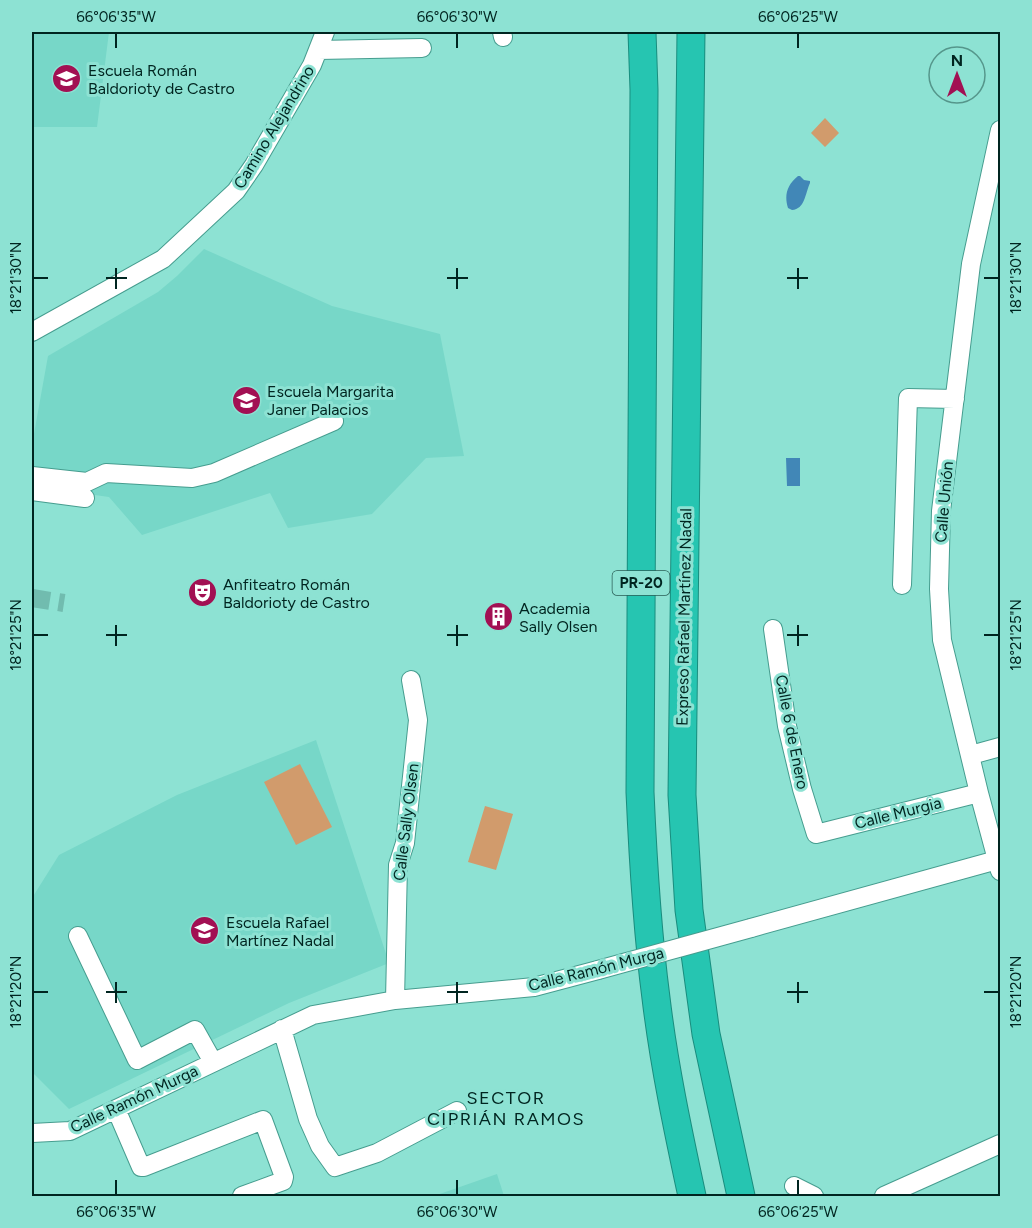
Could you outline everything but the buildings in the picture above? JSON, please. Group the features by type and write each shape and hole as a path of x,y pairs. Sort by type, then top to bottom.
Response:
{"highway":[{"name":"PR-20","path":"642,32 644,90 640,792 646,908 656,999 672,1102 692,1197"},
{"name":"Expreso Rafael Martínez Nadal","path":"691,32 682,795 689,910 706,1034 741,1197"},
{"path":"706,1034 739,1122 759,1197"}],"street":[{"name":"Camino Alejandrino","path":"32,332 163,259 236,191 254,165 312,65 325,32"},
{"path":"318,50 422,48"},
{"name":"Calle Unión","path":"999,865 942,640 939,589 941,512 971,264 1000,130"},
{"path":"902,585 908,398 955,399"},
{"path":"32,476 87,482 106,473 192,478 214,473 334,421"},
{"path":"32,492 85,498"},
{"name":"Calle 6 de Enero","path":"773,629 787,726 802,789 816,834"},
{"name":"Calle Sally Olsen","path":"395,1000 398,865 405,843 418,720 411,680"},
{"path":"971,755 1000,747"},
{"name":"Calle Murgia","path":"816,834 979,793"},
{"name":"Calle Ramón Murga","path":"32,1133 70,1131 313,1015 395,1000 534,987 751,928 999,865"},
{"path":"78,936 137,1060 195,1030 213,1062"},
{"path":"282,1029 308,1119 320,1146 335,1167 377,1153 457,1111"},
{"path":"116,1109 141,1167 263,1120 284,1177 283,1181 242,1197"},
{"path":"884,1197 1000,1144"},
{"path":"794,1186 814,1197"}],"shaded area":[{"name":"Escuela Román Baldorioty de Castro","path":"32,32 109,32 97,127 32,127"},
{"path":"825,118 839,133 825,147 811,133"},
{"path":"798,176 810,183 800,207 792,210 788,208 786,199 791,183"},
{"name":"Escuela Margarita Janer Palacios","path":"204,249 332,306 440,334 464,456 426,458 372,514 288,528 270,493 142,535 109,497 32,486 32,445 48,356 158,292"},
{"path":"786,458 800,458 800,486 787,486"},
{"name":"Escuela Rafael Martínez Nadal","path":"316,740 389,963 289,1003 69,1109 32,1072 32,898 59,855 177,795"},
{"path":"300,764 332,827 296,845 264,782"},
{"path":"485,806 513,814 496,870 468,862"},
{"path":"497,1174 504,1196 434,1196"}],"tunnel":[{"path":"32,598 64,603"}],"place":[{"name":"Escuela Román Baldorioty de Castro","path":"67,79"},
{"name":"Escuela Margarita Janer Palacios","path":"246,400"},
{"name":"Anfiteatro Román Baldorioty de Castro","path":"202,593"},
{"name":"Academia Sally Olsen","path":"498,617"},
{"name":"Escuela Rafael Martínez Nadal","path":"205,931"}],"district":[{"name":"SECTOR CIPRIÁN RAMOS","path":"506,1108"}]}
